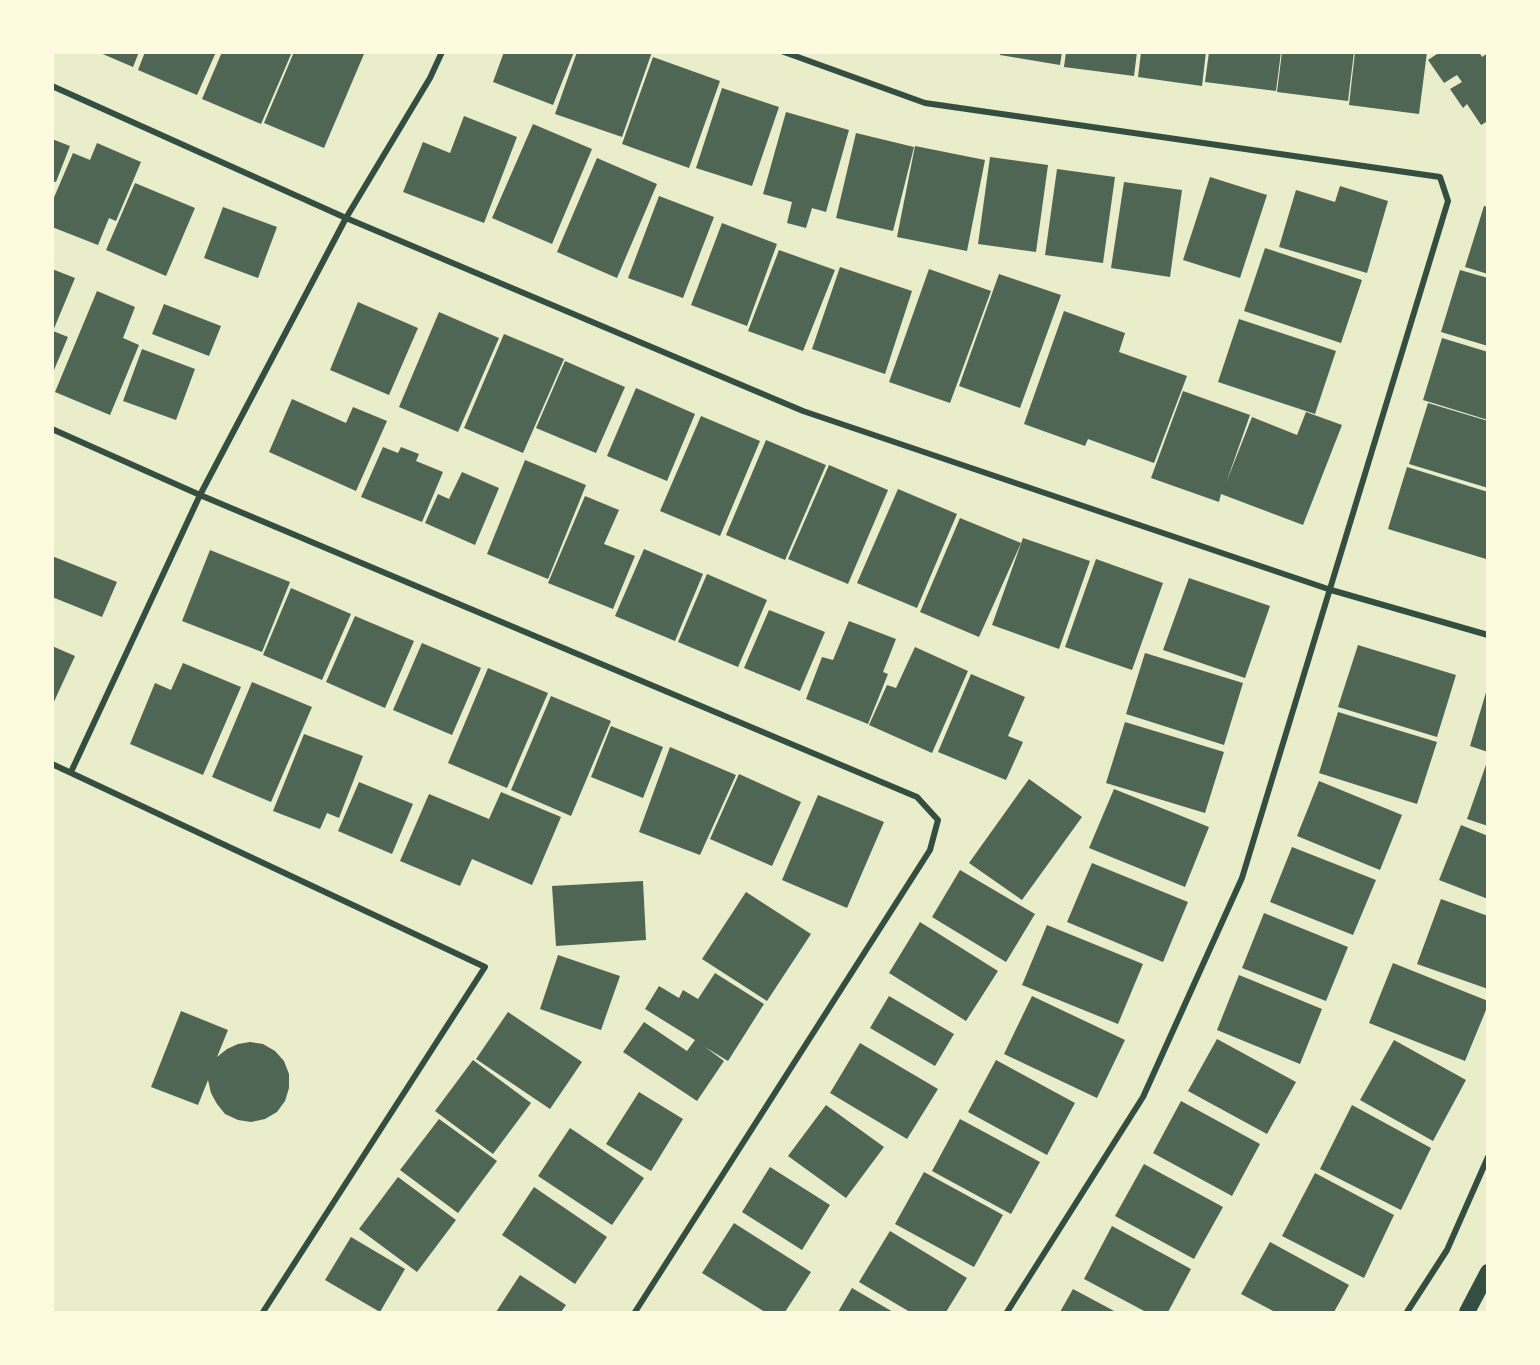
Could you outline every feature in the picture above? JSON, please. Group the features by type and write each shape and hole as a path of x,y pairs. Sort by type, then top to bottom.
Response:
{"highway":[{"path":"1467,1312 1488,1272"}],"street":[{"path":"71,772 200,495 346,218 430,78 442,52"},
{"path":"784,52 925,103 1440,177 1448,201 1242,878 1143,1097 1006,1312"},
{"path":"52,86 346,218 803,411 1331,590 1488,635"},
{"path":"52,429 200,495 917,797 938,820 930,850 635,1312"},
{"path":"52,764 485,967 266,1311"},
{"path":"1407,1312 1447,1250 1488,1157"}],"building":[{"path":"98,52 139,52 133,67"},
{"path":"145,52 216,52 197,95 138,70"},
{"path":"222,52 292,52 261,124 202,99"},
{"path":"294,52 364,54 324,148 264,123"},
{"path":"504,52 574,52 553,105 493,82"},
{"path":"577,52 652,52 622,137 555,114"},
{"path":"1000,52 1062,52 1060,65 1000,55"},
{"path":"1066,52 1137,52 1134,76 1064,67"},
{"path":"1141,52 1206,52 1202,86 1138,77"},
{"path":"1209,52 1281,52 1276,91 1205,82"},
{"path":"1282,52 1354,52 1348,101 1277,92"},
{"path":"1355,52 1427,52 1419,114 1349,105"},
{"path":"1440,52 1479,52 1482,57 1488,53 1488,121 1481,125 1467,104 1463,108 1450,89 1462,82 1457,75 1444,83 1428,60"},
{"path":"653,57 720,81 689,168 622,144"},
{"path":"722,88 779,107 752,186 696,168"},
{"path":"786,112 849,130 826,212 812,208 806,228 787,223 792,202 763,194"},
{"path":"464,116 517,137 484,223 403,192 423,142 450,153"},
{"path":"533,124 592,149 552,244 492,218"},
{"path":"856,133 914,147 893,231 836,218"},
{"path":"52,139 70,146 56,182 52,181"},
{"path":"97,143 141,162 116,221 109,218 98,245 52,227 52,202 73,153 90,160"},
{"path":"915,146 985,160 967,251 897,237"},
{"path":"990,157 1048,165 1036,252 978,244"},
{"path":"597,158 657,184 617,278 557,252"},
{"path":"1057,169 1115,177 1103,263 1045,255"},
{"path":"1210,177 1267,195 1240,278 1183,260"},
{"path":"1124,182 1182,190 1170,277 1111,268"},
{"path":"135,183 195,208 166,276 106,250"},
{"path":"1340,186 1388,201 1367,273 1279,247 1296,190 1335,202"},
{"path":"659,196 714,217 683,298 628,278"},
{"path":"1484,206 1488,207 1488,274 1465,267"},
{"path":"223,207 277,227 258,278 204,258"},
{"path":"722,223 777,244 747,326 691,305"},
{"path":"1265,248 1362,280 1341,343 1244,311"},
{"path":"779,250 835,270 803,351 748,331"},
{"path":"840,267 912,291 885,374 812,349"},
{"path":"52,269 75,278 53,331 68,337 54,370 52,369"},
{"path":"929,269 991,291 950,403 889,382"},
{"path":"1460,270 1488,278 1488,346 1441,332"},
{"path":"999,274 1061,295 1020,408 959,386"},
{"path":"97,291 135,307 123,338 139,345 110,415 55,392"},
{"path":"358,302 418,328 389,395 330,370"},
{"path":"164,304 221,326 209,356 152,334"},
{"path":"1064,311 1125,333 1119,352 1187,376 1154,463 1088,439 1085,446 1024,424"},
{"path":"439,312 499,338 458,432 399,407"},
{"path":"1239,319 1336,351 1315,414 1218,382"},
{"path":"504,334 564,359 523,453 464,428"},
{"path":"1442,338 1488,352 1488,420 1423,400"},
{"path":"142,349 195,369 176,420 123,401"},
{"path":"565,361 625,387 596,453 536,428"},
{"path":"636,388 695,414 667,481 607,456"},
{"path":"1183,391 1250,415 1226,483 1252,417 1297,435 1306,412 1342,425 1303,525 1221,494 1219,502 1151,478"},
{"path":"292,399 346,423 353,407 387,421 356,491 269,452"},
{"path":"1428,403 1488,421 1488,488 1409,464"},
{"path":"701,416 760,441 720,536 660,511"},
{"path":"766,440 826,465 785,560 726,535"},
{"path":"383,447 398,453 401,447 419,454 416,461 443,472 422,522 361,497"},
{"path":"525,460 586,485 548,579 487,554"},
{"path":"829,465 888,490 848,584 788,559"},
{"path":"1407,467 1488,492 1488,555 1486,559 1388,529"},
{"path":"462,472 499,488 475,545 425,523 438,494 449,499"},
{"path":"898,489 957,514 917,608 857,583"},
{"path":"585,496 619,510 604,544 635,556 613,609 548,583"},
{"path":"960,518 1021,543 979,637 920,612"},
{"path":"1023,538 1090,561 1059,649 992,625"},
{"path":"644,549 703,574 675,641 615,616"},
{"path":"210,550 290,582 262,652 182,621"},
{"path":"52,556 117,582 102,617 52,597"},
{"path":"1096,559 1163,583 1132,670 1065,647"},
{"path":"707,574 767,600 738,667 678,642"},
{"path":"1189,578 1270,606 1245,678 1163,650"},
{"path":"291,588 351,614 322,680 263,655"},
{"path":"769,610 825,632 800,691 744,668"},
{"path":"355,616 414,641 385,708 326,682"},
{"path":"849,621 896,639 883,672 888,674 868,724 806,699 822,657 833,660"},
{"path":"422,643 481,668 452,735 393,710"},
{"path":"1358,645 1456,675 1437,737 1338,707"},
{"path":"52,646 75,656 52,706"},
{"path":"915,647 968,671 932,753 869,725 887,685 896,688"},
{"path":"1145,653 1243,683 1224,745 1126,714"},
{"path":"183,663 241,687 203,775 130,744 155,683 171,690"},
{"path":"488,668 548,693 507,788 448,763"},
{"path":"971,674 1025,697 1008,736 1023,742 1006,780 938,752"},
{"path":"252,682 312,707 271,802 212,777"},
{"path":"1488,690 1488,752 1470,746"},
{"path":"551,696 611,721 571,816 511,790"},
{"path":"1338,712 1437,742 1417,804 1319,773"},
{"path":"1125,722 1224,752 1205,813 1106,783"},
{"path":"611,726 663,747 643,798 591,777"},
{"path":"304,734 363,756 339,818 327,813 320,829 273,811"},
{"path":"670,747 736,775 700,855 639,832"},
{"path":"1488,759 1488,826 1467,819"},
{"path":"739,774 801,802 772,866 710,839"},
{"path":"1029,779 1082,817 1022,900 969,863"},
{"path":"1319,781 1402,815 1380,870 1297,836"},
{"path":"359,782 413,804 392,854 338,831"},
{"path":"1114,789 1209,827 1185,887 1089,848"},
{"path":"501,792 561,817 532,885 472,859 460,886 400,861 429,794 489,819"},
{"path":"818,795 884,822 847,908 782,880"},
{"path":"1461,825 1488,836 1488,899 1439,880"},
{"path":"1292,847 1376,880 1353,935 1270,902"},
{"path":"1092,863 1188,902 1163,962 1067,922"},
{"path":"960,870 1035,914 1006,962 932,917"},
{"path":"643,881 646,940 556,946 552,886"},
{"path":"746,892 811,934 767,1001 702,959"},
{"path":"1441,899 1488,916 1488,989 1417,964"},
{"path":"1264,913 1348,947 1326,1001 1242,968"},
{"path":"920,922 998,971 966,1021 889,973"},
{"path":"1047,925 1143,964 1118,1024 1022,985"},
{"path":"558,955 620,976 601,1030 540,1009"},
{"path":"1393,963 1488,1001 1465,1061 1369,1023"},
{"path":"715,973 764,1004 728,1061 705,1047 724,1061 697,1101 623,1052 644,1022 687,1051 695,1040 645,1009 659,986 679,998 683,990 698,999"},
{"path":"1239,975 1322,1009 1300,1064 1217,1030"},
{"path":"889,996 954,1034 935,1066 870,1028"},
{"path":"1032,996 1125,1040 1097,1098 1004,1054"},
{"path":"181,1011 228,1030 217,1057 238,1044 250,1042 263,1044 275,1051 284,1061 289,1074 289,1088 285,1101 277,1112 265,1119 251,1122 238,1120 225,1114 211,1093 208,1080 198,1105 151,1087"},
{"path":"508,1012 582,1062 550,1109 476,1059"},
{"path":"1217,1039 1296,1082 1267,1134 1188,1091"},
{"path":"1394,1040 1466,1080 1433,1141 1360,1100"},
{"path":"860,1043 938,1089 907,1139 830,1093"},
{"path":"473,1060 531,1103 493,1154 435,1111"},
{"path":"996,1060 1075,1103 1047,1155 968,1112"},
{"path":"639,1092 683,1119 651,1171 606,1144"},
{"path":"1181,1101 1260,1144 1232,1196 1153,1153"},
{"path":"826,1105 884,1147 846,1198 788,1156"},
{"path":"1352,1105 1431,1148 1401,1210 1320,1169"},
{"path":"439,1119 497,1161 458,1213 400,1170"},
{"path":"960,1119 1040,1162 1011,1214 932,1171"},
{"path":"570,1128 644,1178 612,1225 538,1176"},
{"path":"1144,1164 1223,1207 1194,1259 1115,1216"},
{"path":"770,1167 830,1205 802,1250 742,1212"},
{"path":"924,1172 1003,1215 974,1267 895,1224"},
{"path":"1315,1173 1394,1215 1364,1278 1282,1236"},
{"path":"398,1177 456,1220 417,1272 359,1229"},
{"path":"534,1187 607,1237 575,1284 502,1235"},
{"path":"734,1223 811,1272 785,1312 765,1312 702,1273"},
{"path":"1112,1226 1191,1269 1168,1312 1146,1312 1084,1279"},
{"path":"890,1231 967,1278 946,1312 910,1312 859,1282"},
{"path":"351,1237 405,1269 380,1312 325,1280"},
{"path":"1270,1242 1349,1285 1334,1312 1275,1312 1241,1294"},
{"path":"520,1275 566,1305 561,1312 496,1312"},
{"path":"852,1288 893,1312 838,1312"},
{"path":"1073,1289 1116,1312 1060,1312"}]}
